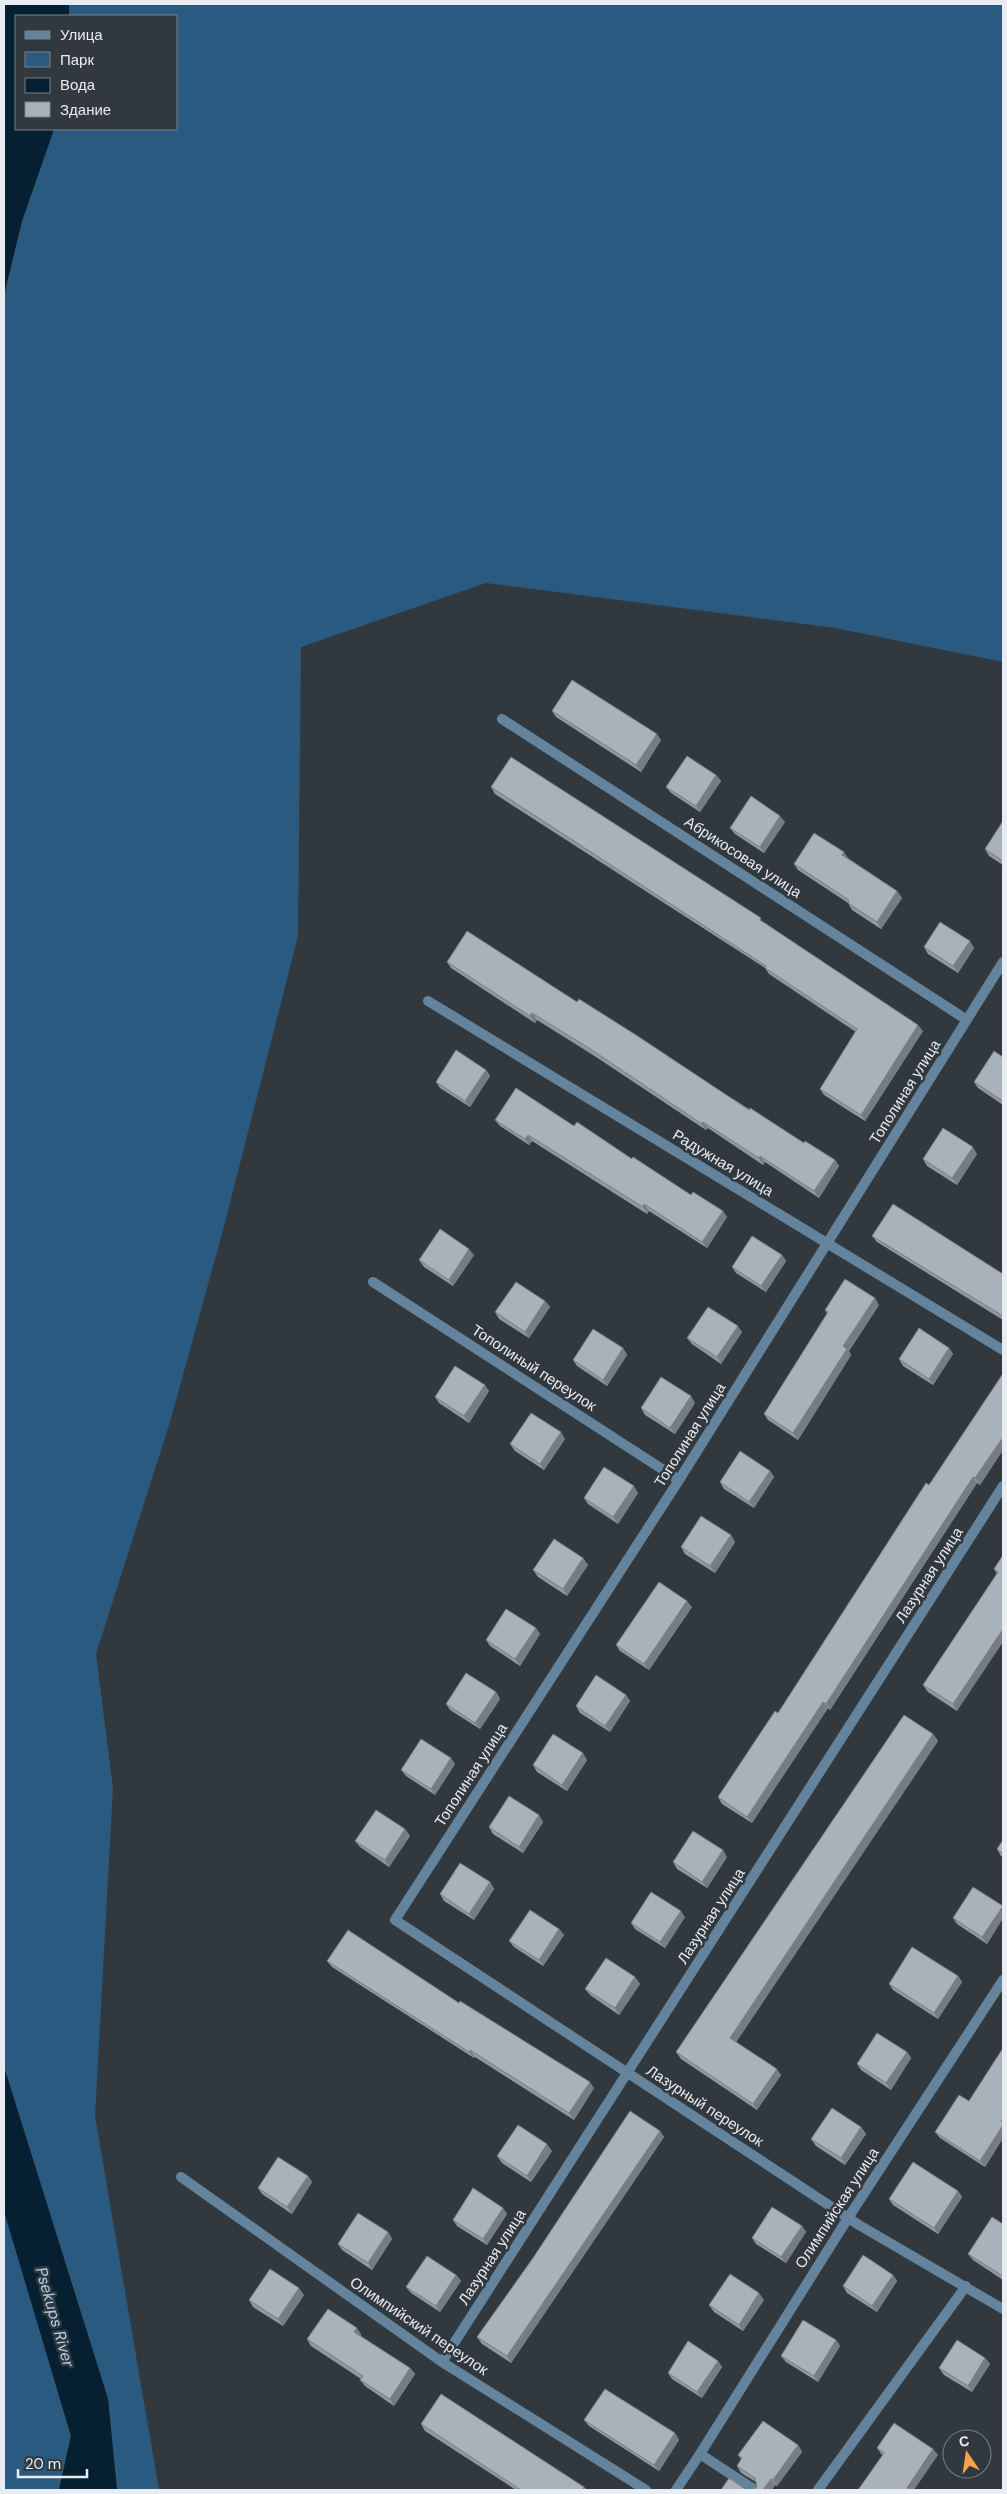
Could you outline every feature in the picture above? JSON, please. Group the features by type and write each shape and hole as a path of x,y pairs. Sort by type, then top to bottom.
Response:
{"street":[{"name":"Абрикосовая улица","path":"502,719 968,1020"},
{"name":"Тополиная улица","path":"395,1920 679,1480 1003,962"},
{"name":"Радужная улица","path":"428,1001 1003,1350"},
{"name":"Тополиный переулок","path":"373,1282 679,1480"},
{"name":"Лазурная улица","path":"442,2362 1003,1486"},
{"name":"Лазурный переулок","path":"395,1920 848,2218 1003,2309"},
{"name":"Олимпийская улица","path":"700,2454 848,2218 1003,1980"},
{"name":"Олимпийский переулок","path":"181,2177 442,2362 646,2490"},
{"path":"818,2490 966,2286"},
{"path":"676,2490 700,2454 755,2490"}],"green space":[{"path":"69,4 1003,4 1003,662 835,628 486,583 301,647 298,936 222,1234 170,1422 96,1654 113,1788 95,2116 159,2490 117,2490 108,2399 4,2067 4,295 22,221 54,130 178,130 178,15 69,15"},
{"path":"4,2211 71,2436 59,2490 4,2490"}],"water":[{"path":"4,4 69,4 69,15 15,15 15,130 54,130 22,221 4,295"},
{"name":"Psekups River","path":"4,2067 108,2399 117,2490 59,2490 71,2436 4,2211"}],"building":[{"path":"572,680 657,734 636,765 552,711"},
{"path":"687,756 716,775 696,806 666,787"},
{"path":"511,757 761,918 760,920 918,1025 861,1115 820,1089 857,1029 765,968 766,966 491,787"},
{"path":"751,796 780,816 760,847 730,828"},
{"path":"1003,821 1003,861 985,849"},
{"path":"814,833 844,852 842,855 897,891 877,922 848,903 849,900 794,864"},
{"path":"940,922 970,941 953,966 924,947"},
{"path":"467,931 577,1002 579,999 636,1035 749,1110 750,1108 804,1143 805,1141 835,1160 814,1191 760,1156 759,1158 703,1122 702,1124 589,1048 532,1013 530,1016 447,962"},
{"path":"456,1050 486,1070 465,1101 436,1082"},
{"path":"994,1051 1003,1057 1003,1101 974,1082"},
{"path":"516,1088 574,1126 577,1122 691,1195 693,1192 723,1211 702,1242 644,1204 643,1207 528,1135 525,1139 495,1120"},
{"path":"943,1128 973,1147 952,1178 923,1159"},
{"path":"893,1204 1003,1274 1003,1316 872,1236"},
{"path":"440,1229 469,1249 449,1280 419,1260"},
{"path":"752,1236 782,1255 761,1286 732,1267"},
{"path":"845,1279 875,1298 843,1346 847,1349 793,1433 764,1414 828,1312 825,1310"},
{"path":"516,1282 545,1301 525,1332 495,1312"},
{"path":"708,1307 738,1326 717,1357 687,1338"},
{"path":"919,1328 949,1348 929,1379 899,1359"},
{"path":"593,1329 623,1348 603,1380 573,1360"},
{"path":"455,1366 485,1385 464,1416 435,1397"},
{"path":"1002,1375 1003,1437 975,1478 973,1477 826,1704 823,1702 747,1817 718,1797 775,1711 778,1713 926,1483 929,1485"},
{"path":"661,1377 691,1396 670,1428 641,1408"},
{"path":"531,1413 561,1432 540,1464 510,1444"},
{"path":"740,1451 770,1471 749,1502 720,1482"},
{"path":"604,1467 634,1486 613,1517 584,1498"},
{"path":"701,1516 731,1535 710,1566 681,1547"},
{"path":"554,1539 583,1558 563,1589 533,1570"},
{"path":"1003,1555 1003,1629 953,1704 923,1685 998,1572 994,1569"},
{"path":"659,1582 687,1601 644,1664 616,1645"},
{"path":"506,1609 536,1628 515,1659 486,1640"},
{"path":"466,1673 496,1692 475,1723 446,1704"},
{"path":"596,1675 626,1695 605,1726 576,1706"},
{"path":"904,1715 933,1734 730,2038 777,2069 753,2104 676,2052"},
{"path":"553,1734 583,1753 562,1785 533,1765"},
{"path":"421,1739 451,1758 431,1789 401,1770"},
{"path":"509,1796 539,1815 519,1847 489,1827"},
{"path":"376,1810 405,1829 385,1860 355,1841"},
{"path":"693,1831 723,1850 702,1882 673,1862"},
{"path":"1003,1840 1003,1854 997,1849"},
{"path":"460,1863 490,1882 469,1914 440,1894"},
{"path":"973,1887 1003,1906 982,1937 953,1918"},
{"path":"651,1892 681,1911 660,1942 631,1923"},
{"path":"530,1910 559,1929 539,1960 509,1941"},
{"path":"348,1930 459,2003 460,2001 590,2082 569,2113 470,2050 469,2052 327,1961"},
{"path":"912,1947 958,1976 934,2013 889,1984"},
{"path":"606,1958 635,1977 615,2008 585,1989"},
{"path":"877,2033 907,2052 886,2083 857,2064"},
{"path":"1003,2048 1003,2118 1001,2121 1003,2125 980,2161 935,2132 959,2095 969,2101"},
{"path":"832,2108 861,2127 841,2158 811,2139"},
{"path":"630,2111 660,2131 507,2356 477,2337 533,2258"},
{"path":"518,2125 547,2144 527,2176 497,2156"},
{"path":"278,2157 308,2176 287,2207 258,2188"},
{"path":"913,2162 958,2191 934,2228 889,2199"},
{"path":"473,2188 503,2208 483,2239 453,2220"},
{"path":"772,2207 802,2226 781,2257 752,2238"},
{"path":"358,2213 388,2232 368,2263 338,2244"},
{"path":"992,2217 1003,2224 1003,2276 968,2254"},
{"path":"863,2255 893,2275 872,2306 843,2286"},
{"path":"427,2256 456,2275 436,2306 406,2287"},
{"path":"270,2269 299,2288 278,2319 249,2300"},
{"path":"730,2274 759,2293 739,2325 709,2305"},
{"path":"328,2309 357,2328 354,2332 410,2368 390,2399 360,2380 363,2376 307,2339"},
{"path":"803,2320 836,2340 814,2376 781,2356"},
{"path":"957,2340 985,2358 968,2386 939,2368"},
{"path":"688,2341 718,2361 697,2392 668,2373"},
{"path":"605,2389 675,2433 654,2465 584,2420"},
{"path":"441,2394 584,2487 582,2490 521,2490 421,2424"},
{"path":"763,2421 798,2445 773,2480 771,2479 763,2490 753,2490 757,2487 755,2478 737,2466 742,2458 738,2455"},
{"path":"894,2423 933,2449 907,2488 911,2490 858,2490 884,2453 877,2448"},
{"path":"729,2478 747,2490 721,2490"}]}
